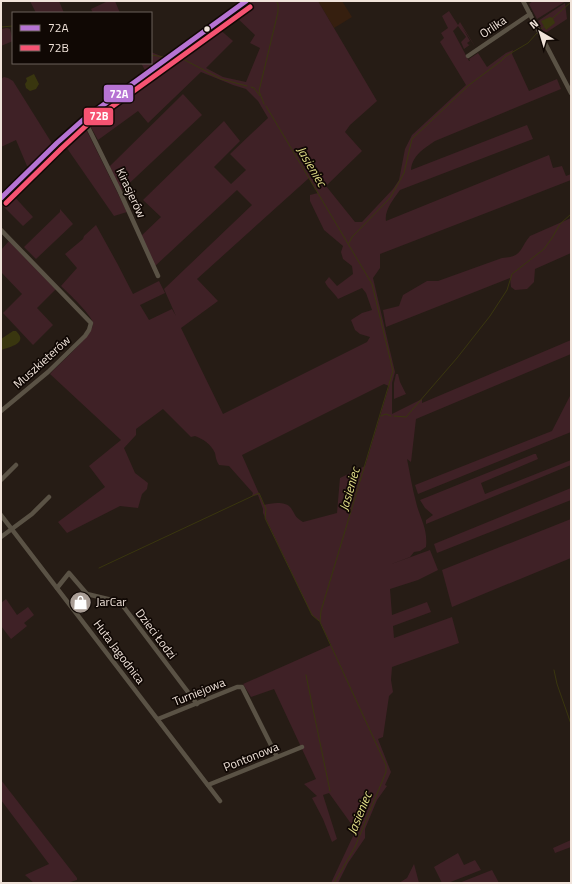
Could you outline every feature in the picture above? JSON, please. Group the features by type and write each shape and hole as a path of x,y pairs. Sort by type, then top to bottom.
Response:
{"street":[{"path":"1,198 57,143 84,119 246,1"},
{"path":"523,1 571,93"},
{"name":"Orlika","path":"468,56 530,14"},
{"name":"Kirasjerów","path":"84,119 120,192 158,276"},
{"name":"Muszkieterów","path":"1,230 91,323 85,336 48,372 1,411"},
{"path":"1,480 16,465"},
{"path":"1,537 32,514 50,497"},
{"name":"Huta Jagodnica","path":"1,515 220,801"},
{"name":"Dzieci Łodzi","path":"58,588 70,573 87,594 120,602 197,704"},
{"name":"Turniejowa","path":"158,719 236,687 242,687 277,757"},
{"name":"Pontonowa","path":"208,786 302,747"}],"shaded area":[{"path":"30,1 59,1 64,12 36,12"},
{"path":"108,1 115,1 120,12 92,12 91,9"},
{"path":"249,1 318,1 377,101 350,125 345,132 362,151 326,186 355,222 362,222 393,189 399,180 405,149 412,135 466,85 440,42 444,38 441,33 448,28 442,16 449,11 458,25 460,22 476,48 462,27 470,41 467,43 469,45 471,44 464,49 461,42 466,37 458,26 453,31 469,61 469,59 478,53 487,67 506,53 513,50 512,54 529,91 557,79 561,89 435,141 426,147 413,161 411,170 527,125 533,139 400,190 386,213 386,221 549,155 553,168 562,166 566,176 571,174 571,180 380,254 380,268 373,278 395,372 392,383 392,414 422,399 422,403 571,340 571,354 416,419 411,462 407,459 415,497 425,529 426,547 420,551 414,552 410,557 389,565 430,550 438,570 418,580 390,589 392,615 427,602 431,612 393,626 394,638 452,617 459,643 392,667 391,680 393,692 389,696 383,737 378,739 391,772 385,785 387,786 377,800 365,829 365,838 348,863 338,883 331,883 354,834 352,825 329,793 323,795 337,839 332,842 323,819 312,798 317,796 304,784 316,779 274,689 251,697 243,684 331,645 320,622 312,615 263,513 258,495 252,496 253,493 229,466 219,465 215,453 209,444 198,437 191,437 163,409 136,429 136,435 124,448 135,473 148,483 147,489 142,494 138,508 120,506 67,533 58,522 105,487 89,466 121,440 50,374 88,334 93,323 84,309 61,286 77,268 65,254 83,239 84,236 96,225 133,294 159,281 165,293 140,305 149,320 172,309 176,316 164,289 252,205 237,190 154,267 140,237 161,217 143,200 224,121 240,141 214,167 231,184 246,170 230,154 268,118 258,101 246,89 201,72 148,123 138,111 98,140 87,120","holes":["234,15 255,35 250,43 260,48 246,82 223,77 206,68 233,41 217,27","309,178 318,193 310,195 310,201 324,230 343,246 341,252 343,259 352,266 353,274 337,286 329,277 325,282 338,299 362,288 366,293 372,310 362,313 351,320 355,330 360,334 370,337 367,342 223,414 181,328 218,301 197,279","384,384 389,386 365,466 340,478 337,513 303,522 296,516 288,505 278,503 264,505 242,455"]},
{"path":"318,1 342,1 352,17 334,28"},
{"path":"533,1 566,1 537,19 529,4"},
{"path":"565,3 567,19 544,34 538,21"},
{"path":"550,17 553,18 555,23 546,30 541,21"},
{"path":"1,29 10,29 12,41 1,46"},
{"path":"152,52 166,58 146,72 142,64 152,64"},
{"path":"34,74 39,84 36,89 30,91 26,88 26,78"},
{"path":"4,77 13,81 53,145 30,168 27,166 16,140 1,147 1,79"},
{"path":"183,94 202,115 120,192 109,167"},
{"path":"82,123 127,212 114,216 62,141"},
{"path":"11,193 33,217 23,226 1,204"},
{"path":"60,209 73,224 36,259 24,247 60,212"},
{"path":"571,218 571,253 535,269 534,282 527,289 515,290 511,287 510,278 386,327 383,310 399,306 403,295 427,281 438,281 502,258 514,256 520,252 530,236"},
{"path":"9,241 56,289 37,308 53,325 33,345 3,313 22,294 1,272 1,250"},
{"path":"13,331 16,331 19,335 19,341 13,346 1,350 1,339"},
{"path":"396,374 398,374 406,394 394,399 394,383"},
{"path":"571,394 571,432 418,494 415,485 552,431"},
{"path":"536,454 538,459 481,483 485,494 571,460 571,465 426,524 426,520 433,515 425,508 420,500"},
{"path":"571,488 571,500 437,553 434,544"},
{"path":"571,519 571,558 452,607 442,570"},
{"path":"6,599 17,615 28,607 34,615 24,623 27,626 11,639 1,626 1,603"},
{"path":"1,780 77,878 77,880 67,883 34,883 25,875 49,864 1,800"},
{"path":"571,840 571,847 555,853 553,848"},
{"path":"458,853 464,865 475,860 481,870 448,883 442,883 434,867"},
{"path":"414,864 419,883 399,883 407,878"},
{"path":"492,870 499,883 459,883"}],"waterway":[{"name":"Jasieniec","path":"264,104 259,91 278,12 278,4 276,1"},
{"path":"553,18 571,2"},
{"path":"1,27 12,26"},
{"path":"541,29 545,26"},
{"path":"349,243 352,237 390,198 404,173 412,139 469,85 506,56 528,43 537,33"},
{"path":"152,55 164,57"},
{"path":"169,61 179,57 221,79 247,86"},
{"name":"Jasieniec","path":"251,87 254,88 260,96"},
{"name":"Jasieniec","path":"266,106 372,284 393,371 321,611 320,622 386,765 386,772 355,847 334,883"},
{"path":"394,416 406,417 457,358 490,316 507,290 512,274 544,249 560,224 571,214"},
{"path":"381,416 386,414 391,416"},
{"path":"99,568 259,493 266,509 265,518 312,615 319,621"},
{"path":"554,670 557,684 571,724"},
{"path":"306,675 330,791"}],"transit line":[{"name":"72A","path":"1,198 57,143 84,119 246,1"},
{"name":"72B","path":"6,203 88,124 250,7"}],"place":[{"name":"JarCar","path":"81,602"}]}
